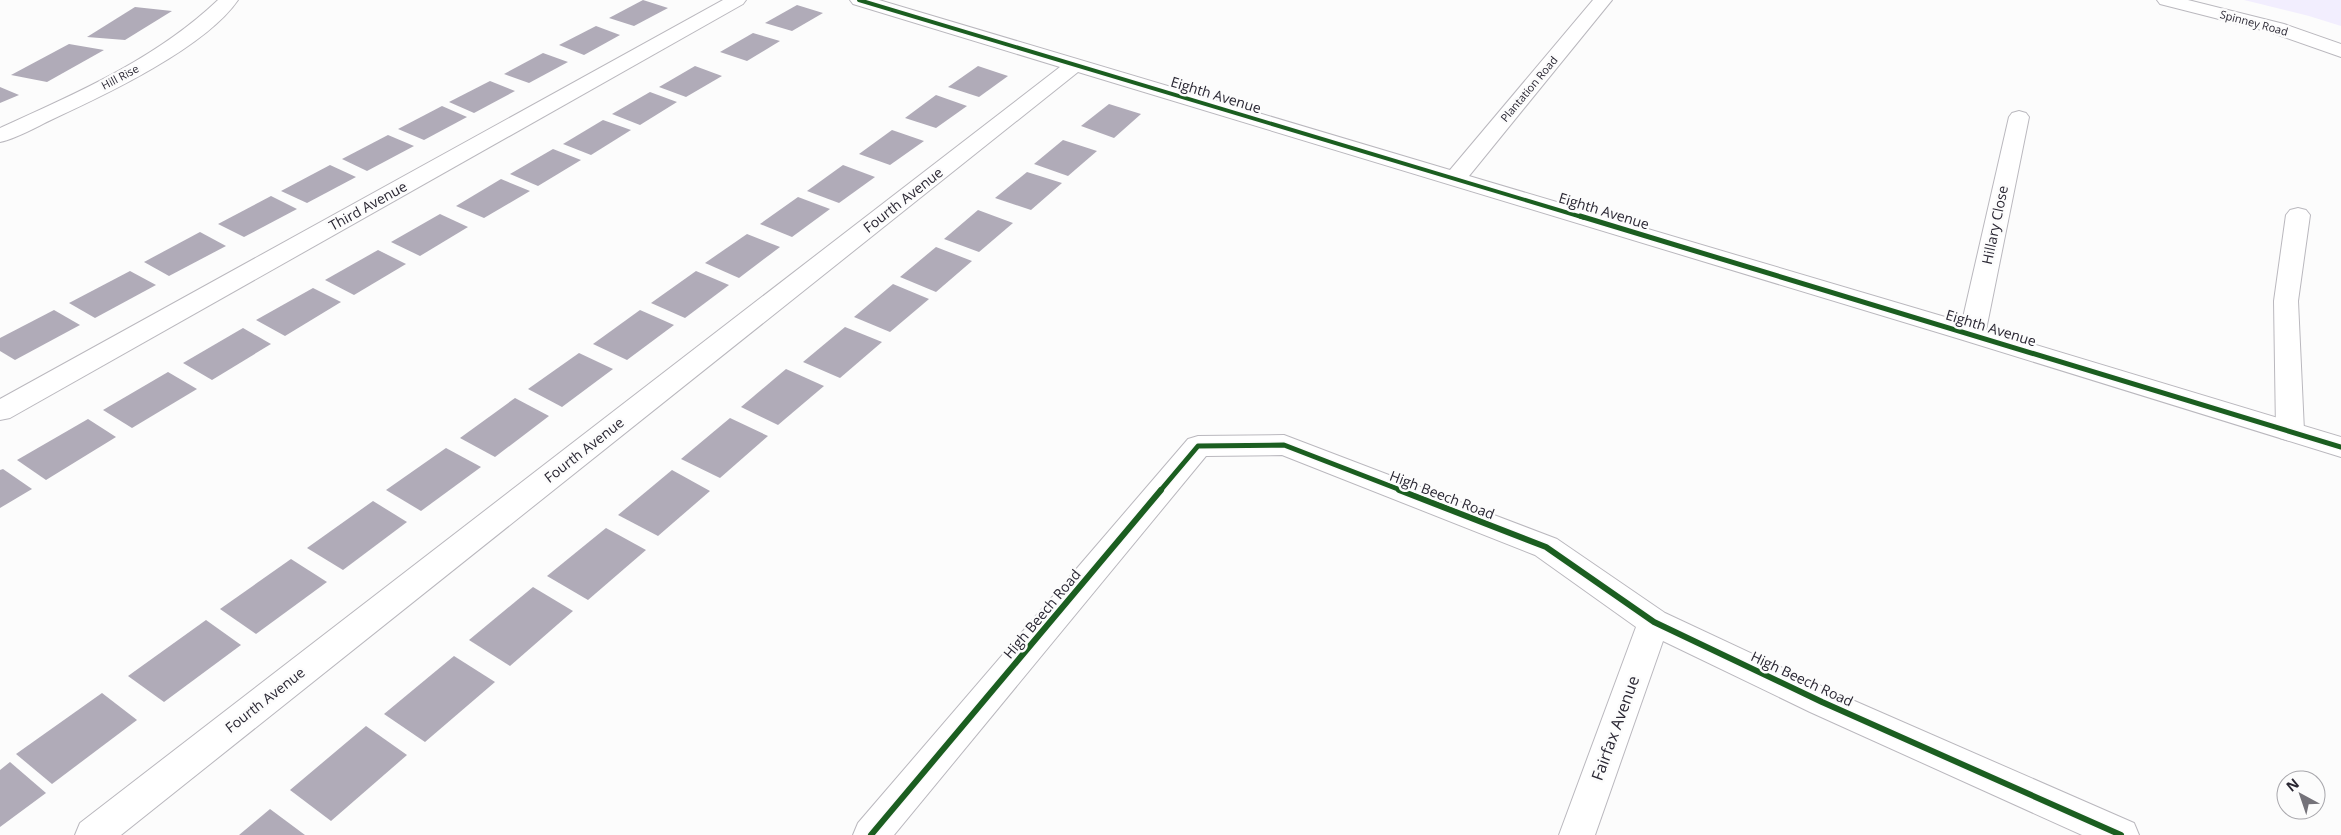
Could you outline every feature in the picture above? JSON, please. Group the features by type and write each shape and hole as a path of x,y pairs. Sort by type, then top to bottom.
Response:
{"street":[{"name":"Hill Rise","path":"0,136 146,64 196,30 229,0"},
{"name":"Third Avenue","path":"0,412 737,0"},
{"name":"Eighth Avenue","path":"859,0 1455,178 2341,447"},
{"name":"Plantation Road","path":"1455,178 1603,0"},
{"name":"Spinney Road","path":"2166,0 2278,28 2341,51"},
{"name":"Fourth Avenue","path":"93,835 1075,65"},
{"name":"Hillary Close","path":"1972,334 2019,117"},
{"path":"2290,431 2286,301 2298,215"},
{"name":"High Beech Road","path":"871,835 1198,446 1284,445 1546,547 1654,622 1822,702 2121,835"},
{"name":"Fairfax Avenue","path":"1577,835 1654,622"}],"shaded area":[{"path":"2244,0 2341,0 2341,26 2309,16"}],"building":[{"path":"643,0 668,8 634,26 609,18"},
{"path":"797,5 823,13 792,31 765,23"},
{"path":"135,7 172,11 125,40 87,37"},
{"path":"596,26 620,35 584,55 559,45"},
{"path":"753,33 780,41 747,61 720,52"},
{"path":"69,44 104,50 47,82 11,75"},
{"path":"543,53 568,62 529,83 504,74"},
{"path":"695,66 722,76 686,97 659,87"},
{"path":"978,66 1008,76 979,97 948,87"},
{"path":"490,81 515,91 474,113 449,102"},
{"path":"0,87 19,95 0,103"},
{"path":"650,92 677,102 640,125 612,114"},
{"path":"936,95 967,106 936,128 905,118"},
{"path":"1109,104 1141,114 1114,138 1081,126"},
{"path":"442,106 467,117 424,140 398,129"},
{"path":"603,120 631,130 591,155 563,144"},
{"path":"892,130 924,141 890,165 859,154"},
{"path":"388,135 414,146 367,171 342,159"},
{"path":"1063,140 1097,151 1068,176 1034,164"},
{"path":"553,149 581,160 538,186 510,174"},
{"path":"330,165 356,177 307,203 281,191"},
{"path":"843,165 875,177 839,203 807,191"},
{"path":"1027,172 1062,183 1031,210 995,198"},
{"path":"501,179 530,191 484,218 456,206"},
{"path":"271,196 297,209 244,237 218,224"},
{"path":"798,197 830,209 792,237 760,224"},
{"path":"978,210 1013,223 979,252 944,239"},
{"path":"440,214 468,227 420,256 391,242"},
{"path":"200,232 226,246 169,276 144,262"},
{"path":"747,234 780,247 739,278 705,263"},
{"path":"936,247 972,261 936,292 900,277"},
{"path":"378,250 406,264 354,295 325,280"},
{"path":"130,271 156,285 95,318 69,303"},
{"path":"696,271 729,285 685,318 651,303"},
{"path":"893,284 929,299 890,332 854,317"},
{"path":"313,288 341,302 285,336 256,320"},
{"path":"54,310 80,325 15,360 0,351 0,338"},
{"path":"640,310 674,325 627,360 593,344"},
{"path":"845,327 882,342 840,378 803,362"},
{"path":"243,328 271,344 212,380 183,363"},
{"path":"579,353 613,369 562,407 528,389"},
{"path":"786,369 824,386 778,425 741,407"},
{"path":"168,372 197,389 132,428 103,410"},
{"path":"515,398 549,416 495,457 460,438"},
{"path":"730,418 768,436 720,478 681,459"},
{"path":"88,419 116,437 46,480 17,460"},
{"path":"446,448 481,467 421,511 386,490"},
{"path":"3,469 32,489 0,508 0,470"},
{"path":"672,470 710,491 658,536 618,515"},
{"path":"373,501 407,522 343,570 307,548"},
{"path":"606,528 646,550 588,600 547,576"},
{"path":"291,559 327,582 256,634 220,609"},
{"path":"533,587 573,611 510,666 469,640"},
{"path":"206,620 241,645 164,702 128,676"},
{"path":"454,656 495,682 425,742 384,714"},
{"path":"102,693 137,720 52,784 16,754"},
{"path":"366,726 407,755 331,821 290,790"},
{"path":"10,762 46,793 0,827 0,770"},
{"path":"270,809 305,835 239,835"}],"cycle path":[{"path":"859,0 1972,334 2341,447"},
{"path":"871,835 1198,446 1284,445 1546,547 1654,622 1822,702 2121,835"}]}
